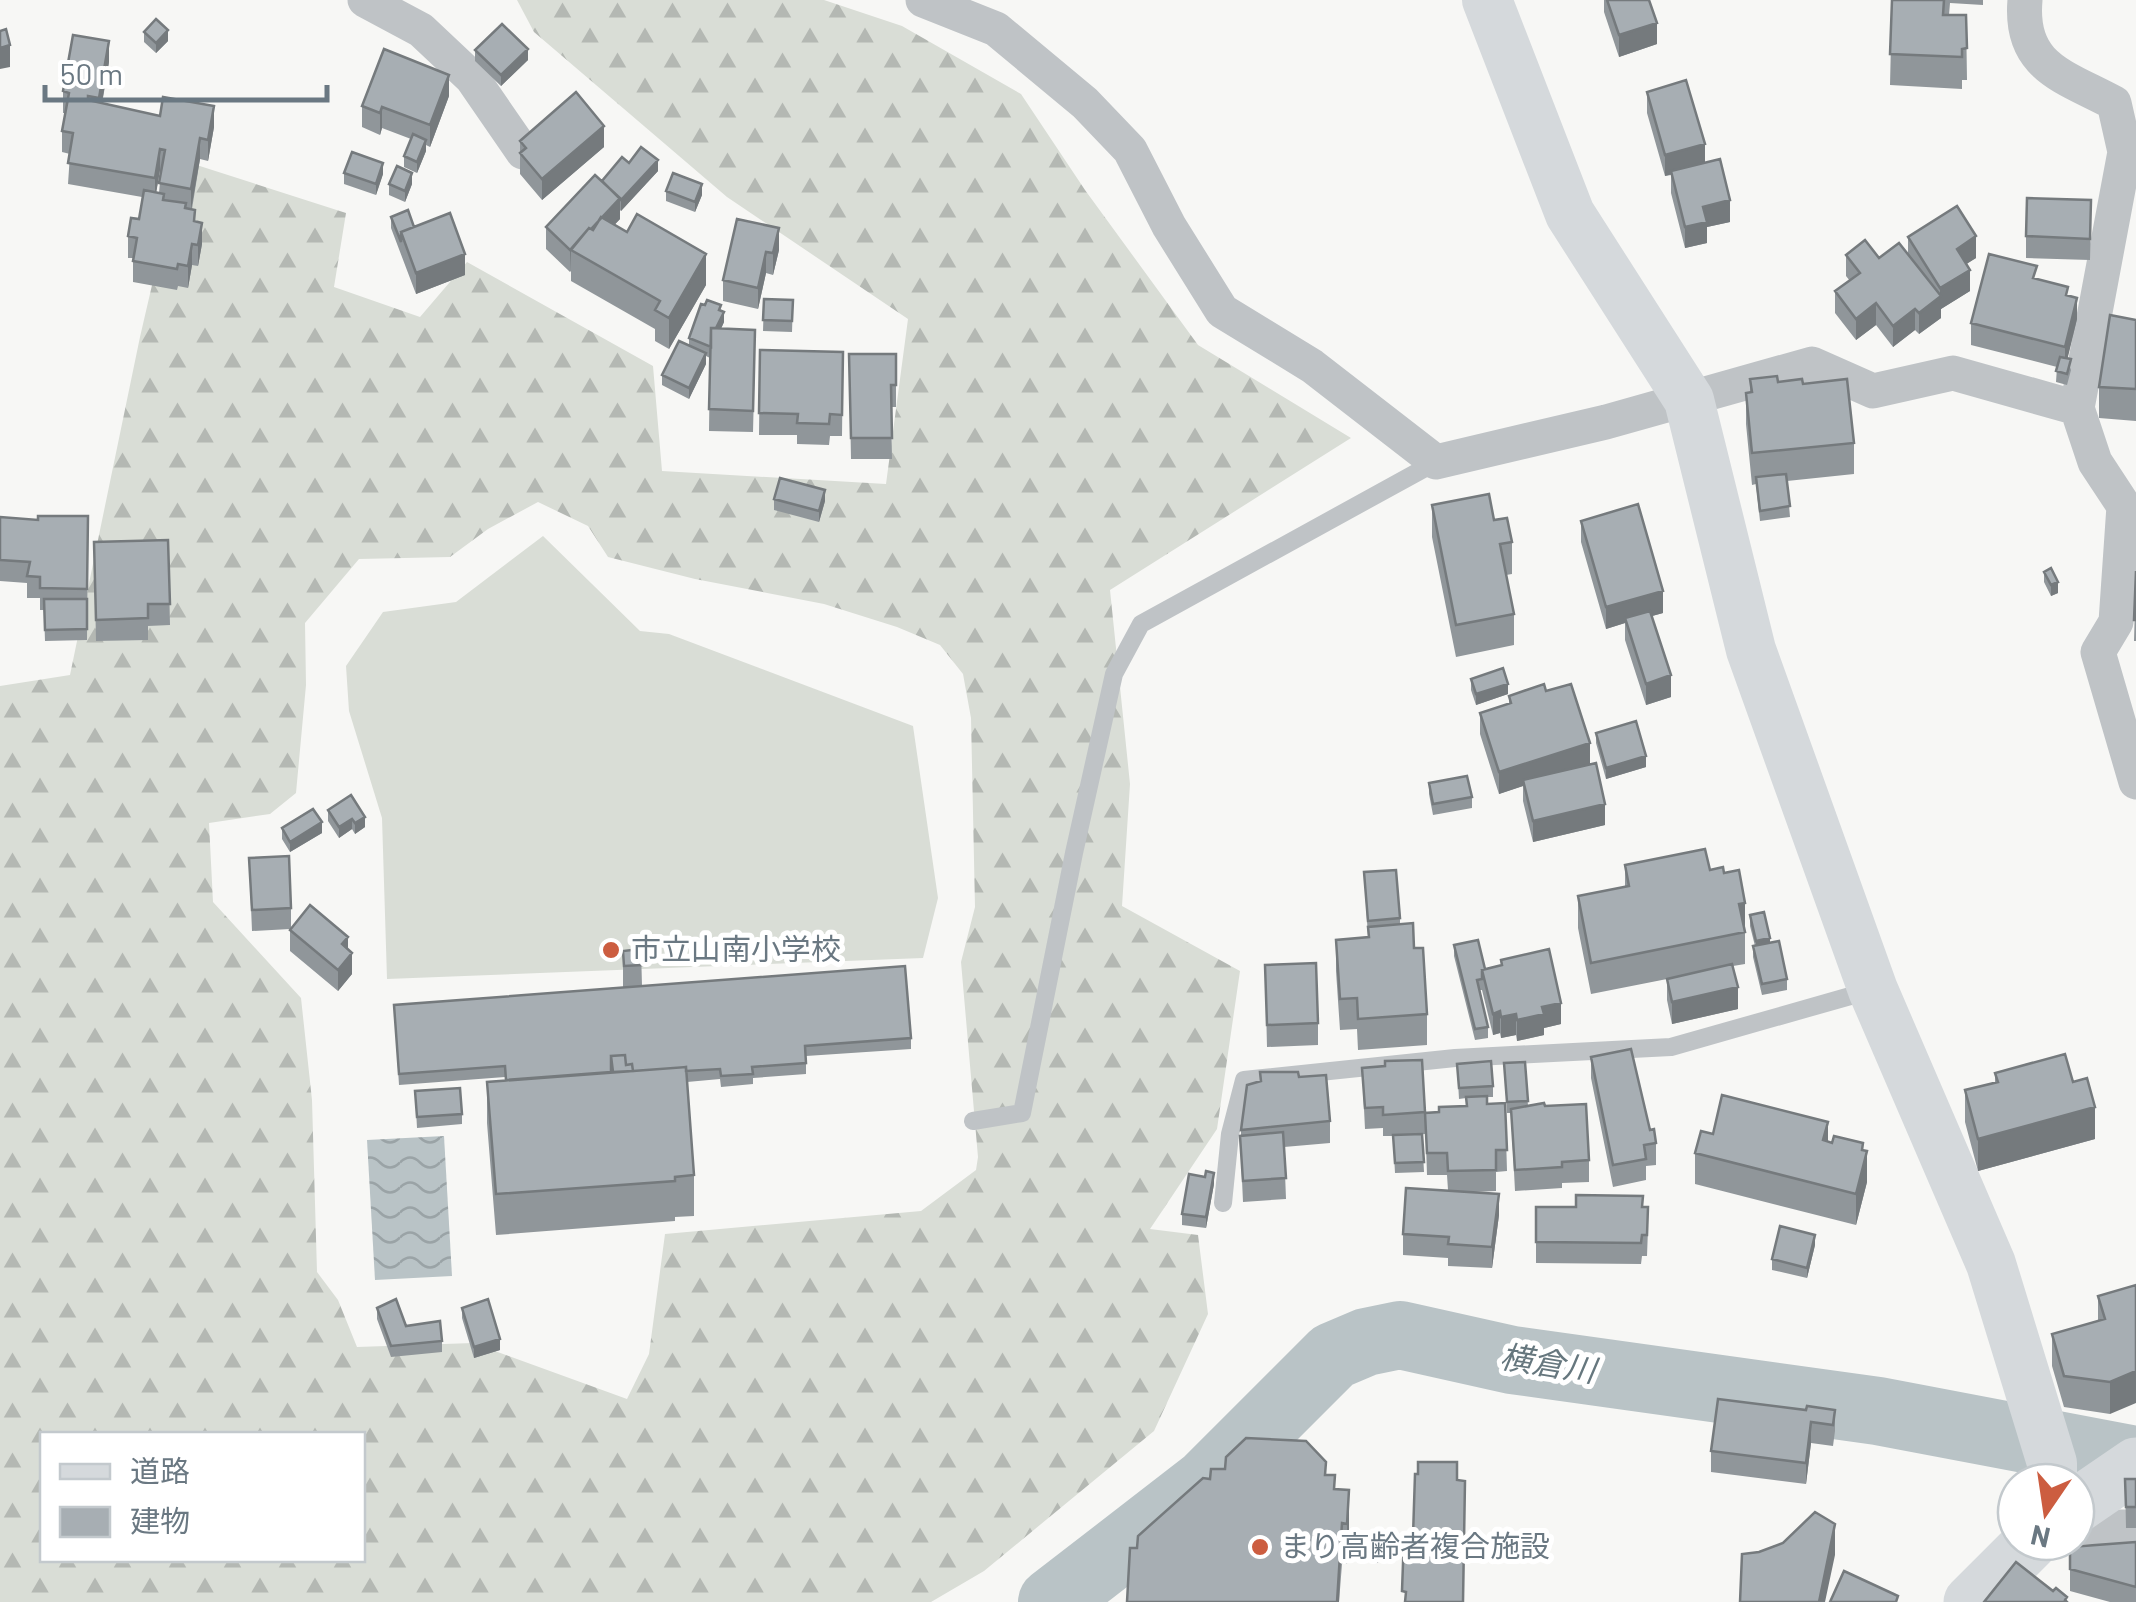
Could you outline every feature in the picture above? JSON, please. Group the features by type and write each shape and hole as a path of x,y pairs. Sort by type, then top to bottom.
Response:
{"main road":[{"path":"1971,1602 2011,1562"}],"street":[{"path":"365,0 421,30 472,78 523,152"},
{"path":"923,0 996,29 1085,103 1130,150 1169,226 1222,311 1312,366 1436,462 1689,400 1812,364 1873,391 1954,373 2077,408"},
{"path":"1487,0 1570,214 1689,400 1751,650 1873,990 2073,1462"},
{"path":"2025,0 2023,24 2041,64 2114,103 2125,152 2077,408 2095,462 2130,508 2116,622 2098,652 2136,782"}],"lane":[{"path":"974,1121 1022,1113 1114,674 1142,624 1436,462"},
{"path":"1223,1203 1230,1134 1244,1080 1455,1058 1671,1046 1873,990"}],"green space":[{"path":"517,0 824,0 902,26 1021,94 1085,190 1198,345 1351,438 1110,590 1130,784 1122,906 1240,971 1217,1129 1150,1229 1198,1235 1208,1314 1154,1431 984,1571 931,1602 0,1602 0,686 70,675 181,160 346,213 334,287 420,317 467,262 653,366 662,471 886,484 908,319 727,197 534,32","holes":["538,502 588,526 608,557 824,604 940,645 963,674 971,718 975,907 961,962 976,1170 921,1211 665,1234 649,1354 627,1399 473,1343 357,1347 338,1300 317,1272 312,1100 301,998 213,902 209,823 270,814 296,793 306,685 305,623 359,559 450,557 488,529"]},
{"path":"543,536 640,631 669,634 913,726 938,898 923,958 387,979 382,818 349,711 346,666 383,612 456,602"}],"water":[{"path":"444,1136 452,1276 375,1280 367,1140"}],"building":[{"path":"1607,0 1649,0 1657,23 1619,35"},
{"path":"1892,0 1944,0 1943,15 1966,15 1967,48 1962,49 1962,57 1890,54"},
{"path":"156,19 168,30 156,43 144,32"},
{"path":"502,24 528,49 501,75 475,50"},
{"path":"6,29 10,45 0,48 0,31"},
{"path":"73,35 109,41 99,98 88,96 88,100 160,116 163,97 214,106 208,140 200,138 191,189 159,183 165,150 160,149 155,178 68,163 73,133 62,131 69,93 63,91"},
{"path":"384,49 449,75 430,125 382,107 380,113 362,106"},
{"path":"1686,80 1705,144 1665,155 1647,92"},
{"path":"576,92 604,126 542,179 520,153 526,148 520,141"},
{"path":"413,134 426,140 417,162 404,156"},
{"path":"641,147 658,160 621,200 602,181 622,157 629,163"},
{"path":"352,152 383,163 376,184 344,173"},
{"path":"1720,159 1730,200 1703,207 1707,222 1685,227 1671,171"},
{"path":"397,166 412,173 405,191 389,184"},
{"path":"673,173 702,184 695,202 666,191"},
{"path":"595,175 620,198 570,250 546,227"},
{"path":"144,190 164,194 163,200 186,203 185,208 195,210 194,221 202,223 198,245 192,244 188,266 178,264 177,269 133,261 137,238 128,236 131,218 139,219"},
{"path":"2027,198 2091,200 2090,239 2026,236"},
{"path":"1957,206 1976,236 1957,249 1970,270 1940,288 1908,237"},
{"path":"408,210 414,227 401,232 401,242 391,217"},
{"path":"450,213 465,254 416,273 401,232"},
{"path":"637,214 706,254 669,318 655,310 660,301 571,250 601,217 627,232"},
{"path":"737,219 779,228 773,253 766,252 758,288 723,280"},
{"path":"1865,240 1879,258 1899,243 1941,296 1893,326 1876,303 1856,319 1835,291 1860,273 1846,255"},
{"path":"1989,254 2037,266 2033,278 2068,287 2066,295 2077,298 2065,347 1971,323"},
{"path":"764,299 793,300 792,321 763,320"},
{"path":"707,300 721,305 719,310 724,312 716,328 711,328 711,347 689,338 701,304 705,305"},
{"path":"2110,315 2136,320 2136,389 2099,387"},
{"path":"711,328 755,330 753,411 709,409"},
{"path":"679,341 706,353 689,388 662,375"},
{"path":"760,350 843,352 842,415 830,414 829,424 797,423 798,414 759,413"},
{"path":"849,354 896,354 896,385 891,385 892,438 851,438"},
{"path":"2060,357 2071,359 2067,374 2056,371"},
{"path":"1777,376 1778,382 1802,379 1803,384 1847,379 1854,443 1752,453 1746,393 1752,392 1750,379"},
{"path":"1786,474 1790,506 1760,511 1756,477"},
{"path":"780,478 825,490 819,511 774,499"},
{"path":"1489,494 1494,520 1507,518 1512,542 1500,544 1514,614 1456,625 1432,505"},
{"path":"1638,504 1663,591 1606,607 1581,521"},
{"path":"38,516 88,516 87,589 40,588 40,577 27,576 30,562 0,560 0,517 38,520"},
{"path":"168,540 170,604 148,604 148,618 96,620 94,542"},
{"path":"2051,568 2058,582 2051,585 2044,572"},
{"path":"44,599 87,599 87,629 45,630"},
{"path":"1650,611 1671,675 1646,684 1625,618"},
{"path":"1503,668 1508,684 1476,694 1471,679"},
{"path":"1544,684 1546,691 1571,684 1590,743 1499,772 1480,713 1511,703 1509,696"},
{"path":"1636,721 1646,756 1606,768 1596,733"},
{"path":"1596,763 1605,804 1533,821 1523,780"},
{"path":"1467,776 1472,797 1433,804 1429,783"},
{"path":"351,795 365,817 339,827 328,810"},
{"path":"313,809 322,822 290,842 282,828"},
{"path":"1705,849 1710,870 1739,870 1745,903 1739,904 1745,932 1591,963 1578,896 1629,886 1625,865"},
{"path":"289,856 291,908 252,910 249,858"},
{"path":"1396,870 1400,918 1368,921 1364,872"},
{"path":"310,905 348,937 342,944 352,953 338,970 290,930"},
{"path":"1764,912 1770,938 1756,941 1750,915"},
{"path":"1413,923 1414,948 1423,948 1427,1014 1358,1019 1357,998 1340,999 1336,940 1369,937 1368,927"},
{"path":"1478,940 1485,969 1482,979 1477,980 1488,1027 1475,1029 1454,945"},
{"path":"1779,941 1787,979 1762,984 1753,946"},
{"path":"641,949 642,965 624,966 623,951"},
{"path":"1549,949 1561,1003 1542,1007 1544,1014 1517,1020 1516,1014 1493,1014 1482,970 1502,965 1501,960"},
{"path":"1316,963 1318,1023 1267,1025 1265,965"},
{"path":"1732,964 1738,987 1672,1002 1667,979"},
{"path":"905,966 911,1038 805,1046 806,1063 752,1067 753,1074 721,1076 720,1069 686,1071 686,1067 633,1071 632,1064 626,1065 625,1055 611,1056 611,1072 506,1080 505,1066 399,1074 394,1005"},
{"path":"1631,1049 1656,1143 1644,1145 1646,1159 1613,1165 1591,1057"},
{"path":"2065,1054 2073,1082 2087,1078 2095,1107 1978,1139 1965,1090 1998,1082 1995,1073"},
{"path":"625,1055 626,1065 632,1064 633,1071 613,1072 611,1056"},
{"path":"1422,1060 1425,1112 1383,1115 1383,1107 1365,1108 1362,1068 1385,1066 1385,1061"},
{"path":"1491,1061 1493,1086 1459,1088 1457,1064"},
{"path":"1525,1062 1528,1101 1507,1102 1504,1063"},
{"path":"686,1067 694,1175 675,1177 675,1181 496,1194 487,1082"},
{"path":"1260,1072 1298,1072 1299,1077 1326,1075 1330,1121 1241,1130 1247,1085 1261,1081"},
{"path":"460,1088 462,1114 417,1117 415,1091"},
{"path":"1722,1095 1828,1122 1823,1140 1832,1143 1834,1136 1863,1143 1862,1150 1867,1151 1856,1194 1695,1153 1701,1131 1713,1134"},
{"path":"1487,1096 1487,1104 1505,1103 1507,1150 1496,1150 1496,1170 1448,1171 1447,1153 1427,1153 1425,1113 1439,1112 1439,1107 1467,1106 1466,1097"},
{"path":"1544,1103 1586,1104 1589,1160 1562,1162 1562,1167 1515,1170 1511,1109"},
{"path":"1283,1132 1286,1178 1243,1181 1240,1136"},
{"path":"1422,1134 1424,1162 1395,1163 1393,1135"},
{"path":"1206,1171 1214,1173 1206,1217 1182,1214 1189,1174 1205,1177"},
{"path":"1406,1188 1499,1194 1492,1247 1448,1244 1449,1237 1403,1234"},
{"path":"1576,1195 1643,1196 1642,1207 1648,1207 1647,1235 1642,1235 1641,1243 1536,1242 1536,1207 1576,1207"},
{"path":"1780,1226 1815,1235 1807,1268 1772,1259"},
{"path":"2136,1285 2136,1371 2110,1382 2064,1376 2052,1334 2105,1319 2098,1296"},
{"path":"396,1299 406,1326 440,1321 442,1341 391,1346 377,1308"},
{"path":"488,1299 500,1339 474,1347 462,1308"},
{"path":"1718,1399 1835,1410 1833,1425 1811,1422 1806,1463 1711,1451"},
{"name":"まり高齢者複合施設","path":"1246,1438 1306,1441 1326,1462 1325,1475 1335,1475 1334,1489 1349,1490 1347,1524 1342,1523 1337,1602 1127,1602 1130,1548 1137,1548 1138,1536 1203,1478 1210,1479 1211,1469 1225,1469 1226,1457"},
{"path":"1418,1462 1457,1462 1457,1480 1465,1481 1463,1602 1405,1602 1404,1536 1413,1536"},
{"path":"2125,1479 2136,1479 2136,1507 2126,1507"},
{"path":"1815,1512 1835,1524 1819,1602 1740,1602 1742,1554 1783,1543"},
{"path":"1361,1535 1380,1537 1378,1552 1359,1550"},
{"path":"2136,1542 2136,1587 2070,1569 2070,1562 2096,1562 2096,1545"},
{"path":"2016,1562 2067,1597 2067,1602 1984,1602"},
{"path":"1844,1571 1898,1596 1896,1602 1830,1602"}],"waterway":[{"name":"横倉川","path":"1052,1602 1206,1483 1333,1356 1366,1342 1400,1335 1512,1360 1878,1411 2136,1460"}],"place":[{"name":"市立山南小学校","path":"611,950"},
{"name":"まり高齢者複合施設","path":"1260,1547"}]}
